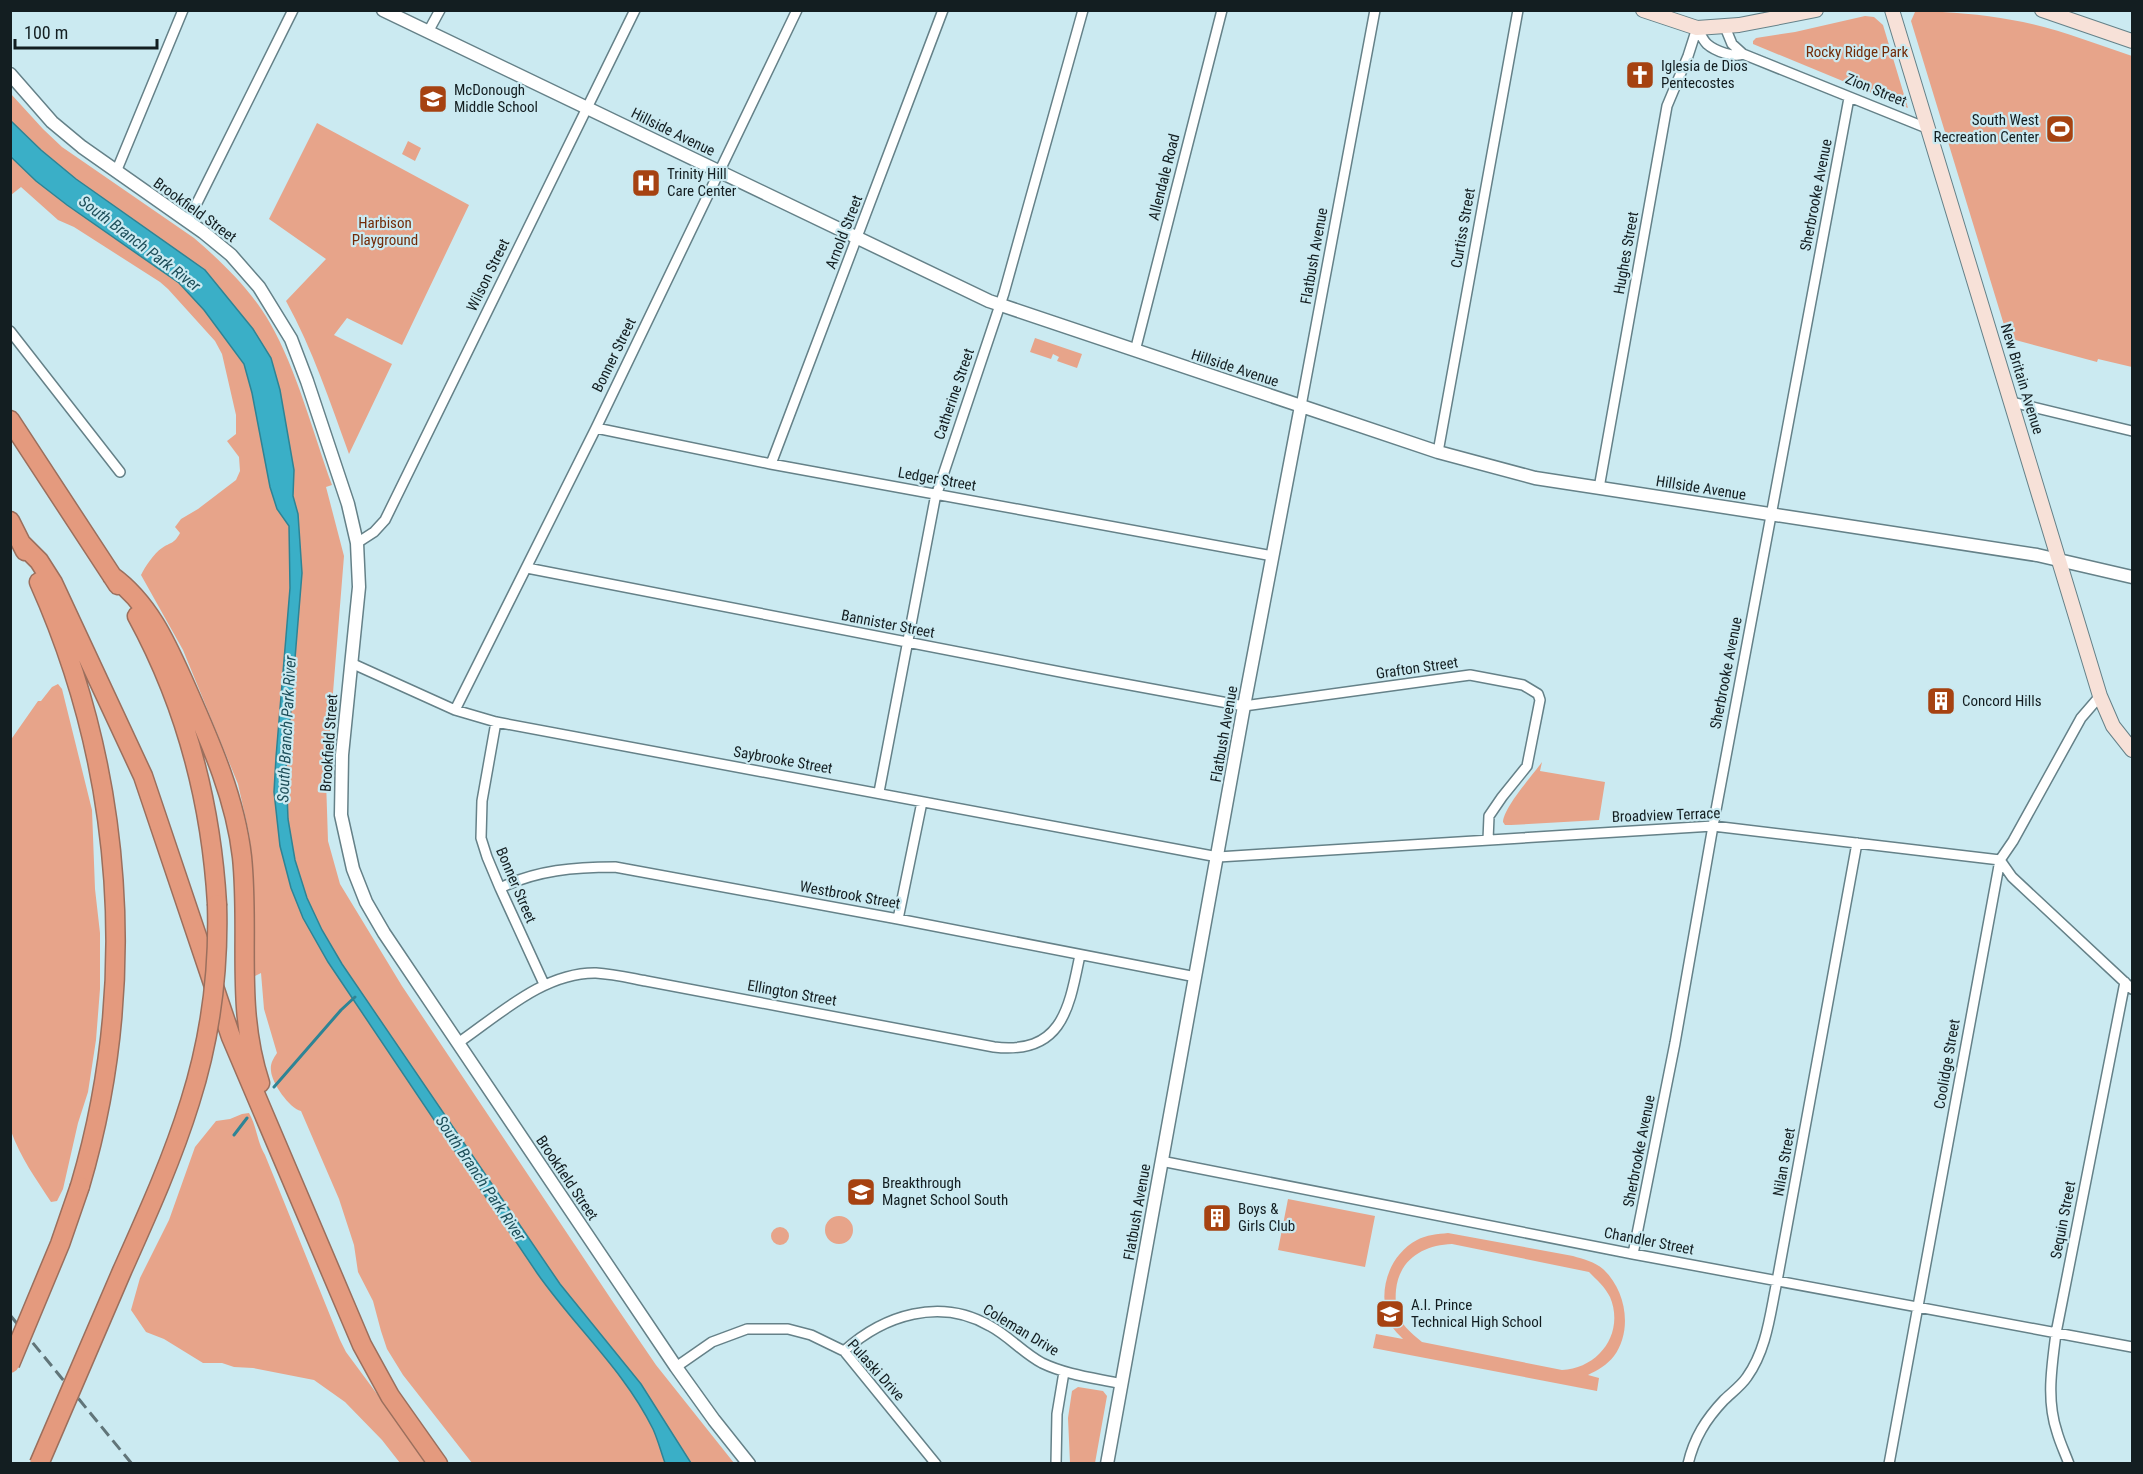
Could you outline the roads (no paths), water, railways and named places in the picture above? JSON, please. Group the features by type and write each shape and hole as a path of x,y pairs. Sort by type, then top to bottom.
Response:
{"highway":[{"path":"10,420 109,571 161,634 220,767 234,812 240,843 246,1020 252,1053 262,1087 376,1353 399,1393 451,1464"},
{"path":"10,521 21,543 42,566 62,618 90,733 107,816 115,880 117,936 114,1016 107,1072 95,1132 60,1244 10,1364"},
{"path":"39,1464 157,1191 189,1106 210,1014 216,960 217,904 209,825 193,752 167,679 136,605"},
{"path":"62,618 90,659 152,799 212,984 240,1060 359,1340 390,1396 438,1464"}],"main road":[{"path":"1643,10 1697,27 1725,27 1778,19 1816,10"},
{"name":"New Britain Avenue","path":"1892,10 2100,696 2113,726 2133,750"},
{"path":"2043,11 2133,40"}],"street":[{"path":"116,172 183,10"},
{"path":"188,221 293,10"},
{"name":"Hillside Avenue","path":"383,10 1000,305 1438,452 1535,478 2058,559 2133,577"},
{"path":"428,32 440,10"},
{"name":"Wilson Street","path":"357,543 374,532 385,520 635,10"},
{"name":"Bonner Street","path":"455,710 596,428 797,10"},
{"name":"Arnold Street","path":"771,464 943,10"},
{"name":"Catherine Street","path":"879,792 937,494 1000,305 1083,10"},
{"name":"Allendale Road","path":"1135,351 1222,10"},
{"name":"Flatbush Avenue","path":"1107,1464 1244,706 1375,10"},
{"name":"Curtiss Street","path":"1438,452 1518,10"},
{"name":"Zion Street","path":"1697,27 1711,47 1734,56 1743,54 1929,129"},
{"name":"Hughes Street","path":"1599,488 1667,106 1688,56 1697,27"},
{"path":"1725,27 1732,44 1743,54"},
{"name":"Brookfield Street","path":"10,74 52,122 116,172 218,243 259,287 281,321 307,381 348,504 357,543 360,573 340,794 341,815 351,860 366,902 676,1367 749,1464"},
{"name":"Sherbrooke Avenue","path":"1633,1254 1675,1043 1713,826 1849,98"},
{"path":"10,331 120,472"},
{"path":"2012,402 2133,431"},
{"name":"Ledger Street","path":"596,428 771,464 1273,556"},
{"name":"Bannister Street","path":"527,568 1244,706"},
{"name":"Saybrooke Street","path":"351,663 455,710 496,722 1218,857"},
{"name":"Grafton Street","path":"1244,706 1470,675 1531,688 1538,694 1540,706 1529,761 1489,816 1488,840"},
{"name":"Coolidge Street","path":"1889,1464 2000,860 2013,841 2081,718 2100,696"},
{"name":"Bonner Street","path":"496,722 482,801 481,838 500,888 544,984"},
{"path":"898,919 922,802"},
{"name":"Broadview Terrace","path":"1218,857 1713,826 2000,860"},
{"name":"Nilan Street","path":"1688,1464 1698,1433 1715,1410 1746,1378 1762,1350 1777,1281 1857,843"},
{"path":"2000,860 2012,877 2133,989"},
{"name":"Westbrook Street","path":"500,888 519,878 537,873 587,867 615,867 1196,977"},
{"name":"Ellington Street","path":"458,1043 544,984 574,975 595,973 994,1047 1019,1048 1035,1045 1054,1030 1066,1010 1080,955"},
{"name":"Sequin Street","path":"2069,1464 2056,1432 2050,1378 2056,1333 2125,982"},
{"name":"Chandler Street","path":"1161,1161 1633,1254 2133,1347"},
{"name":"Coleman Drive","path":"844,1352 858,1338 881,1324 907,1314 930,1311 956,1313 991,1326 1026,1353 1064,1372 1122,1384"},
{"name":"Pulaski Drive","path":"676,1367 712,1342 747,1329 788,1329 811,1335 844,1352 936,1464"},
{"path":"1056,1464 1057,1414 1064,1372"}],"water":[{"name":"South Branch Park River","path":"10,120 76,179 205,270 253,329 271,358 280,390 294,470 293,496 298,514 302,573 286,768 288,819 295,860 307,898 342,964 560,1284 641,1384 691,1463 665,1463 653,1429 628,1387 537,1273 328,962 303,918 291,888 280,846 274,792 290,588 289,526 277,509 270,487 252,393 244,364 204,310 179,283 67,205 36,181 11,157"}],"waterway":[{"path":"274,1087 355,997"},
{"path":"234,1135 247,1118"}],"railway":[{"path":"10,1315 132,1464"}],"place":[{"name":"Iglesia de Dios Pentecostes","path":"1640,75"},
{"name":"McDonough Middle School","path":"433,99"},
{"name":"South West Recreation Center","path":"2060,129"},
{"name":"Trinity Hill Care Center","path":"646,183"},
{"name":"Concord Hills","path":"1941,701"},
{"name":"Breakthrough Magnet School South","path":"861,1192"},
{"name":"Boys & Girls Club","path":"1217,1218"},
{"name":"A.I. Prince Technical High School","path":"1390,1314"}],"park label":[{"name":"Rocky Ridge Park","path":"1857,52"},
{"name":"Harbison Playground","path":"385,232"}]}
